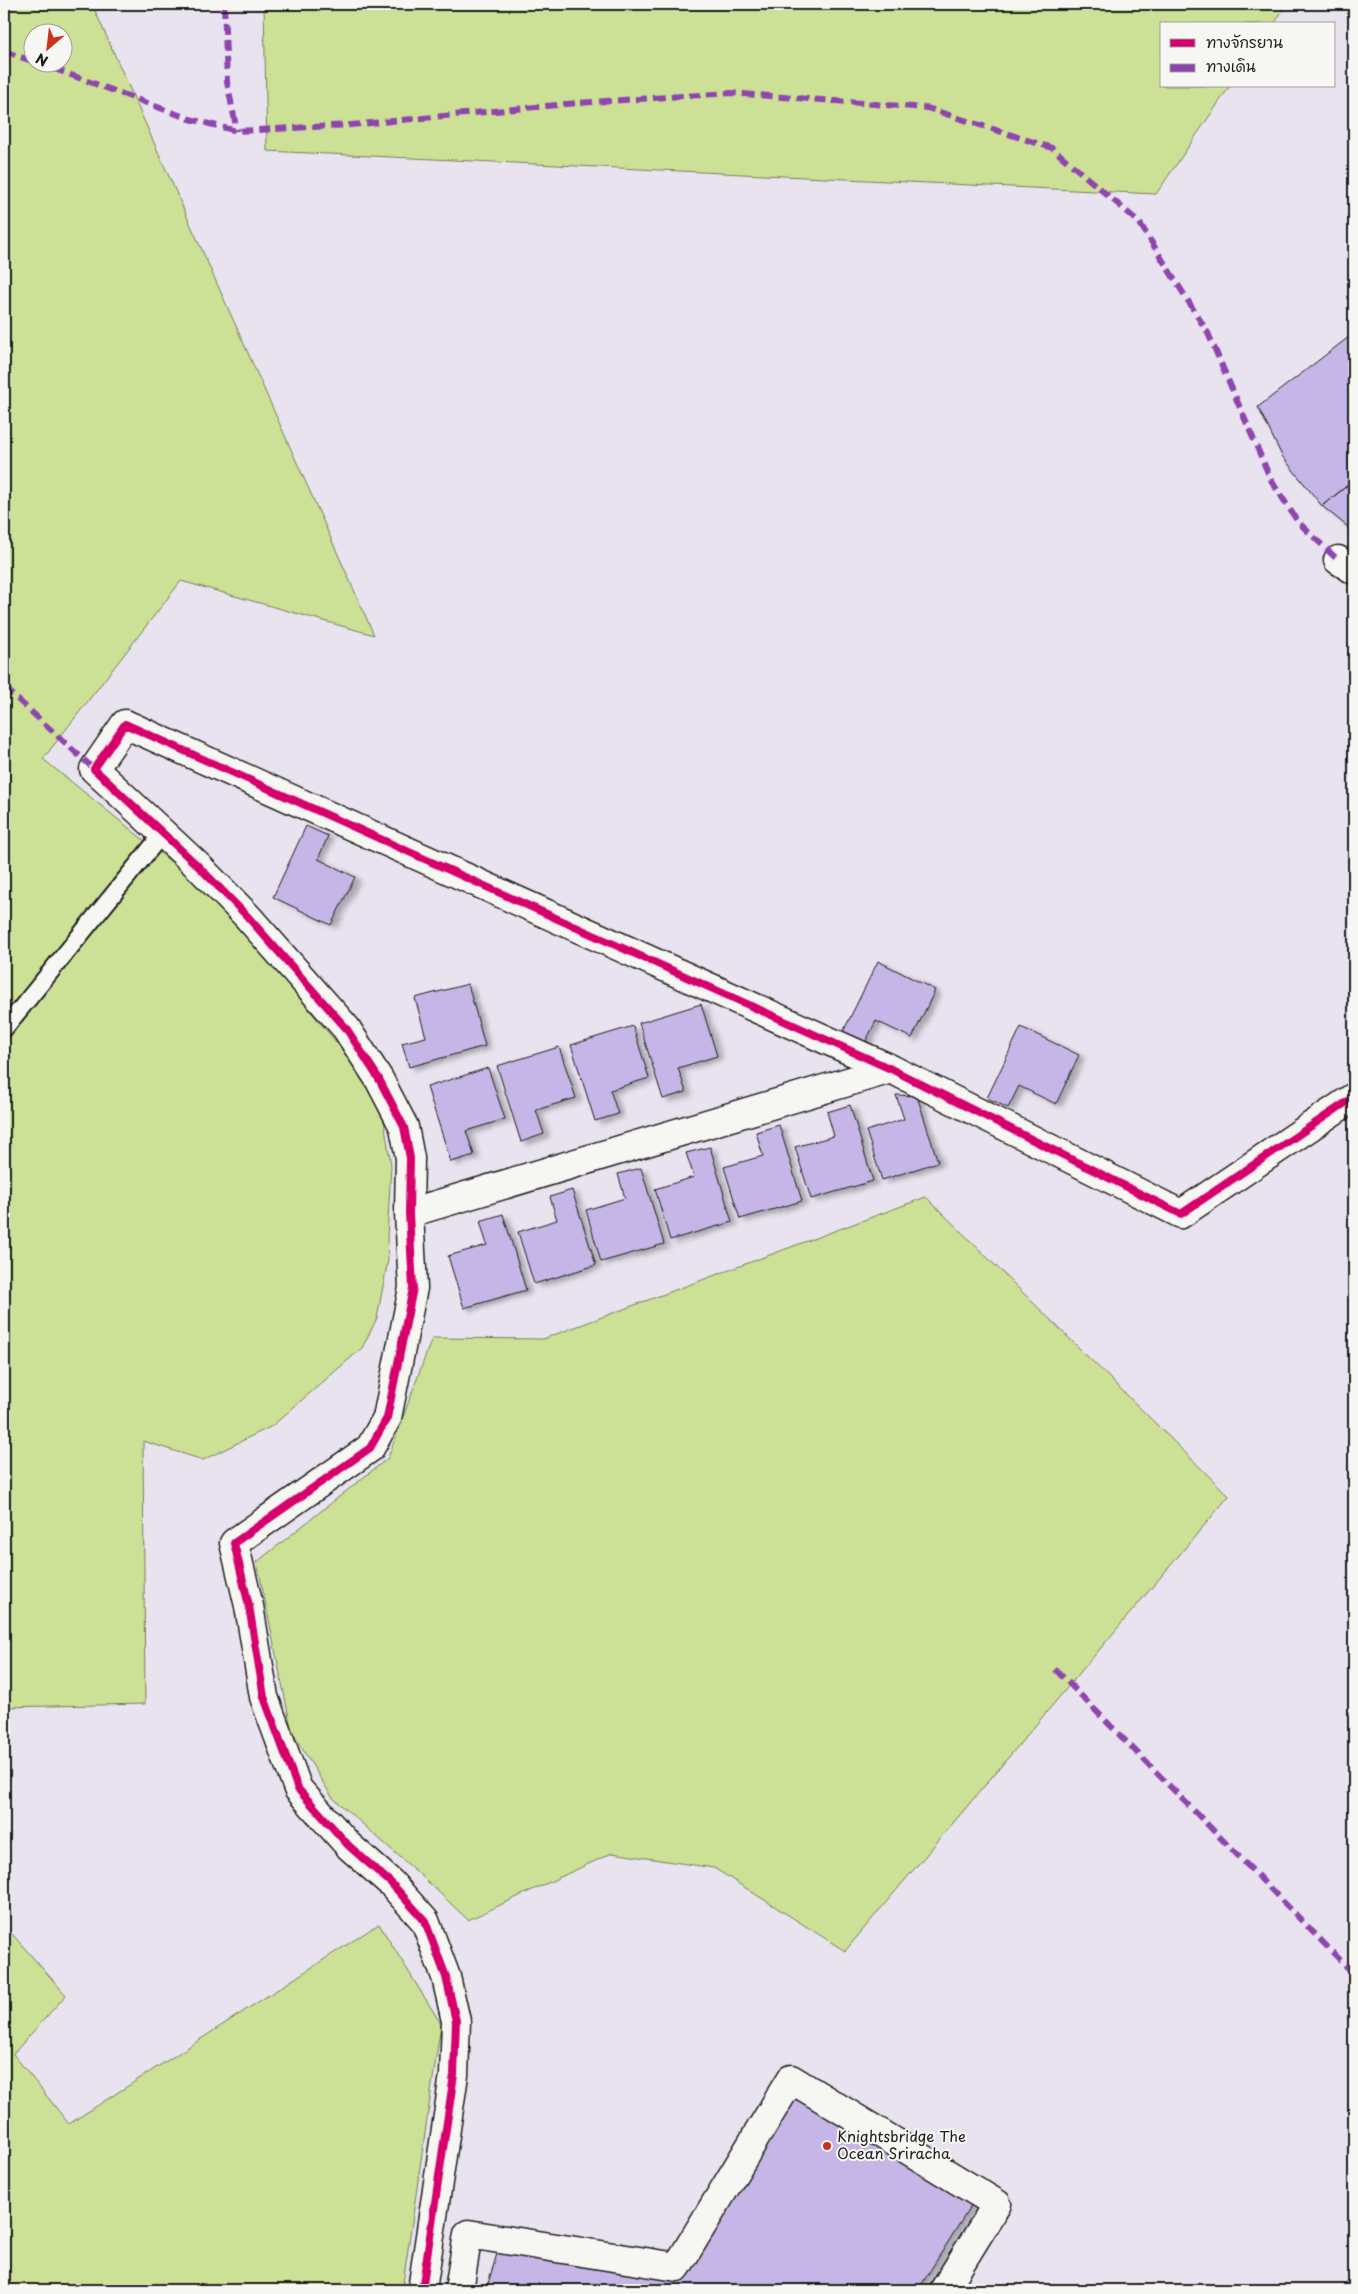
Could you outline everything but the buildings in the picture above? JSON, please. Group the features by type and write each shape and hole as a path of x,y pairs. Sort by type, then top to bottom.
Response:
{"street":[{"path":"422,2290 454,2075 456,2021 446,1977 425,1921 391,1884 350,1846 298,1789 264,1697 249,1606 234,1542 370,1448 387,1418 413,1288 409,1213 410,1158 404,1127 379,1079 346,1028 247,916 199,866 94,769 125,724 891,1069 1181,1214 1354,1097"},
{"path":"409,1213 891,1069"},
{"path":"459,2290 468,2234 677,2267 791,2079 997,2204 944,2290"}],"lane":[{"path":"4,1029 163,833"}],"green space":[{"path":"4,4 92,4 374,635 181,581 43,759 191,878 250,938 359,1070 384,1121 391,1165 387,1238 388,1260 377,1318 362,1348 272,1426 203,1460 143,1441 145,1704 4,1707"},
{"path":"264,4 1287,4 1275,22 1160,22 1160,88 1229,88 1156,194 267,151"},
{"path":"926,1197 1229,1496 845,1951 714,1868 612,1853 468,1920 332,1797 292,1732 257,1562 388,1458 432,1338 543,1339"},
{"path":"379,1924 441,2024 402,2290 4,2290 4,1925 66,1995 13,2054 69,2124"}],"marked path":[{"path":"224,4 227,82 237,131"},
{"path":"4,51 22,57"},
{"path":"63,72 190,119 237,131 351,125 577,103 730,93 927,108 1052,148 1139,222 1208,333 1271,480 1298,522 1338,560"},
{"path":"4,687 94,769"},
{"path":"1055,1669 1354,1974"}],"cycle path":[{"path":"422,2290 454,2075 456,2021 446,1977 425,1921 391,1883 349,1846 298,1789 264,1697 249,1606 234,1543 370,1448 387,1418 413,1288 409,1213 410,1158 404,1127 379,1079 346,1028 247,916 199,867 94,769 125,724 891,1069 1181,1214 1354,1097"}],"place":[{"name":"Knightsbridge The Ocean Sriracha","path":"827,2146"}]}
